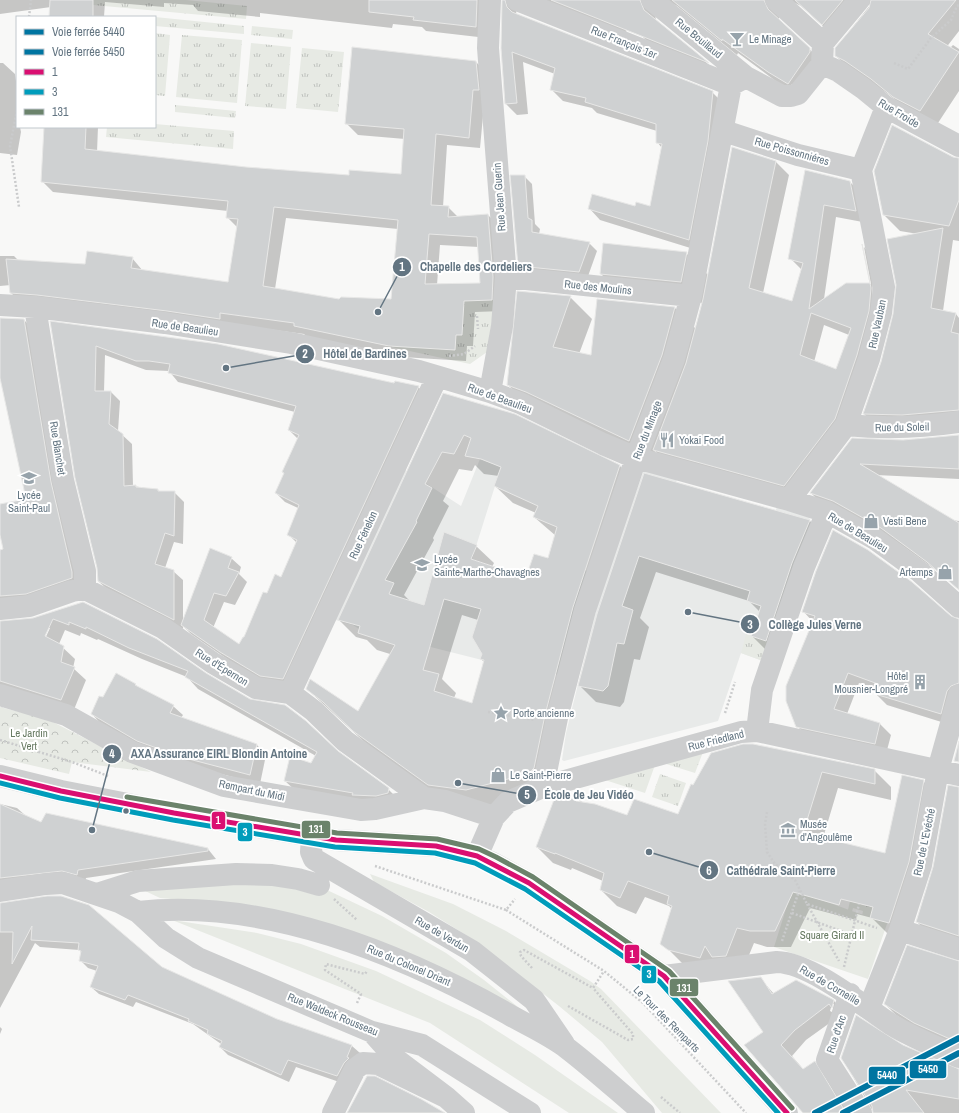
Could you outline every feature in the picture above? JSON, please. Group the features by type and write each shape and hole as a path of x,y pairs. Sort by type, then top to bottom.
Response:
{"street":[{"name":"Rue Jean Guerin","path":"490,0 488,48 506,277 502,326 490,392"},
{"name":"Rue François 1er","path":"517,0 552,6 739,81"},
{"name":"Rue Bouillaud","path":"652,0 739,81"},
{"name":"Rue Froide","path":"776,0 838,71 886,107 959,146"},
{"path":"739,81 782,96 798,94 860,0"},
{"name":"Rue du Minage","path":"543,787 556,723 586,610 636,458 674,359 691,296 724,131 739,81"},
{"path":"861,170 886,107"},
{"name":"Rue Poissonniéres","path":"724,131 798,154 861,170"},
{"name":"Rue Vauban","path":"790,500 846,425 869,359 881,313 884,287 861,170"},
{"name":"Rue des Moulins","path":"506,277 691,296"},
{"name":"Rue de Beaulieu","path":"0,301 35,307 165,323 291,343 419,371 441,368 490,392 520,403 603,444 636,458 790,500 827,512 875,539 920,572 959,607"},
{"name":"Rue Blanchet","path":"35,307 63,480 85,571 85,589"},
{"name":"Rue Fénelon","path":"290,693 441,368"},
{"name":"Rue du Soleil","path":"846,425 888,429 924,428 959,422"},
{"path":"757,731 762,690 804,567 827,512"},
{"path":"0,609 29,606 72,591 85,589"},
{"name":"Rue d'Épernon","path":"85,589 163,628 213,663 256,688 290,693 314,711 345,741 424,798"},
{"name":"Rempart du Midi","path":"0,695 66,715 132,752 224,786 361,810 375,809 424,798"},
{"name":"Rue de L'Evéché","path":"869,1008 900,930 921,865 938,770 959,695"},
{"name":"Rue Friedland","path":"477,856 494,817 508,802 543,787 741,732 757,731 959,774"},
{"path":"0,776 126,804 312,836 336,840 436,846 477,856 529,883 664,976 787,1113"},
{"path":"424,798 445,801 494,817"},
{"name":"Rue de Verdun","path":"312,836 311,852 314,859 472,951 534,1000 567,1048"},
{"path":"97,894 138,881 236,874 272,875 298,879 319,885"},
{"path":"0,891 63,883 97,894 138,912"},
{"name":"Rue du Colonel Driant","path":"138,912 169,908 247,916 307,928 375,950 460,987 567,1048 644,1113"},
{"name":"Rue Waldeck Rousseau","path":"138,912 166,938 198,958 372,1032 422,1045 530,1113"},
{"path":"900,930 959,949"},
{"name":"Rue de Corneille","path":"664,976 788,962 850,994 894,1026 959,1057"},
{"name":"Rue d'Arc","path":"850,994 827,1060 861,1113"},
{"path":"372,1032 397,1060 446,1097 464,1113"},
{"path":"332,1113 356,1068 363,1063 378,1064 446,1097"}],"path":[{"path":"29,16 31,0"},
{"path":"894,63 908,69 931,38 951,20 959,5"},
{"path":"16,115 10,146 19,207"},
{"path":"441,368 449,355 464,354 474,349 477,344"},
{"path":"726,708 735,682"},
{"path":"488,712 556,723"},
{"path":"0,740 72,762"},
{"path":"767,812 765,824 766,852 775,864 794,880 844,971 859,904"},
{"name":"Le Tour des Remparts","path":"369,864 506,910 604,971 642,1003 746,1113"},
{"path":"506,910 529,883"},
{"path":"319,885 362,925"},
{"path":"782,942 800,891"},
{"path":"807,904 878,928"},
{"path":"792,913 852,935"},
{"path":"349,1022 361,994 325,970 326,964 365,974 375,950"},
{"path":"536,973 521,956 520,952 524,950 593,988 633,1034 633,1039 628,1040 568,1006 562,1001"},
{"path":"593,988 604,971"},
{"path":"553,1028 568,1006"}],"shaded area":[{"name":"Lycée Sainte-Marthe-Chavagnes","path":"480,459 501,467 472,559 510,572 513,571 528,578 528,572 534,554 588,571 560,675 498,664 359,629 353,625 332,619 402,468 461,506"},
{"path":"645,467 678,476 674,489 773,519 778,503 808,514 811,523 763,661 741,653 718,721 564,761 562,760 566,733 597,607 615,549"}],"green space":[{"path":"93,0 186,0 247,6 246,19 93,5"},
{"path":"156,17 244,26 244,34 156,26"},
{"path":"252,26 293,30 292,39 251,35"},
{"path":"156,33 170,35 165,96 156,95"},
{"path":"182,35 242,40 237,103 176,97"},
{"path":"251,43 291,47 286,109 245,106"},
{"path":"302,48 344,52 338,112 296,108"},
{"path":"175,105 236,111 235,118 175,112"},
{"path":"156,124 234,131 233,149 106,137 107,128 156,128"},
{"path":"495,300 487,352 470,364 386,346 386,341 417,348 451,348 451,350 455,350 456,335 462,335 459,301"},
{"path":"746,634 769,642 763,661 741,653"},
{"name":"Le Jardin Vert","path":"0,707 47,719 151,772 72,762 69,774 0,758"},
{"path":"703,752 695,773 663,763"},
{"path":"655,765 645,793 602,779"},
{"path":"660,774 686,783 678,806 652,797"},
{"path":"370,874 453,904 506,931 590,981 601,989 721,1113 662,1113 602,1042 559,1006 477,942 429,912 374,882"},
{"name":"Square Girard II","path":"797,874 814,898 869,917 888,921 868,979 774,947"},
{"path":"240,881 327,890 382,916 446,953 484,980 543,1027 238,905 160,898 143,890"},
{"path":"850,901 873,907 871,917 861,921 863,911 853,908 851,916 847,914"},
{"path":"172,920 257,933 301,944 376,971 480,1020 535,1055 618,1113 569,1113 430,1023"}],"building":[{"path":"50,0 93,0 93,16 49,16"},
{"path":"369,0 477,0 476,27 413,20 414,17 369,12"},
{"path":"502,0 505,0 507,7 512,12 713,91 708,141 689,240 588,209 592,194 635,206 636,202 650,206 662,144 656,143 656,124 585,102 586,98 550,90 555,68 512,52 517,103 505,104 501,48"},
{"path":"551,0 640,0 644,10 709,63"},
{"path":"672,0 764,0 768,9 810,48 810,52 788,84 768,72 722,39 722,41"},
{"path":"795,0 843,0 822,25"},
{"path":"871,0 956,0 928,34 959,52 920,111 893,97 871,79 835,56 835,48 869,8"},
{"path":"352,47 476,61 479,90 473,90 469,138 436,134 431,205 449,206 448,217 488,214 493,277 492,300 464,301 462,335 456,335 455,350 389,346 294,326 294,323 220,313 220,319 167,311 10,293 6,259 85,264 87,251 133,257 131,268 228,282 238,219 226,218 228,201 41,182 44,128 86,128 85,149 246,167 349,175 349,170 401,174 404,129 345,124","holes":["274,207 398,220 391,299 341,297 339,299 263,286","429,234 477,237 480,283 425,284"]},
{"path":"892,125 953,157 959,158 959,200 949,226 883,215 874,171"},
{"path":"732,147 776,161 749,288 792,301 803,263 788,259 805,170 850,181 856,211 824,205 809,309 846,283 870,283 869,311 857,355 835,419 784,486 653,450 686,363 703,299","holes":["811,313 851,328 836,369 800,355"]},
{"path":"510,175 525,175 528,218 532,220 532,232 590,242 579,272 518,266"},
{"path":"943,228 931,308 956,313 951,332 959,334 959,410 902,415 863,414 881,362 893,314 896,285 887,239"},
{"path":"603,243 687,252 681,282 600,274"},
{"path":"517,291 571,296 553,347 591,355 597,299 675,307 662,355 629,441 526,392 507,385"},
{"name":"Lycée Saint-Paul","path":"0,318 24,319 51,482 72,572 72,578 26,594 0,596 0,550 3,549 0,535 0,504 26,499 0,378"},
{"path":"50,321 218,344 394,383 395,381 419,386 283,679 260,676 220,652 181,625 210,548 232,557 228,568 239,572 226,596 214,593 204,620 239,644 244,637 263,592 267,593 275,574 281,577 297,540 287,535 299,505 275,493 284,473 282,472 299,435 288,430 296,406 168,373 170,364 136,361 96,346 95,391 111,391 109,424 123,434 124,486 136,485 136,487 158,489 158,491 175,491 174,536 165,533 155,564 174,570 174,620 98,581 97,568 75,478"},
{"path":"443,393 515,414 620,465 573,607 545,715 534,768 530,772 466,790 428,785 353,731 323,702 306,689 310,679 358,711 395,645 358,633 360,626 338,620","holes":["464,435 471,438 465,456 481,459 501,467 494,486 538,506 533,517 557,527 548,558 534,554 526,577 513,571 510,572 471,559 477,545 444,532 424,605 389,594 394,583 385,580 417,522 416,521 432,488 425,484 442,452 454,454","444,599 481,609 472,637 482,654 480,659 484,660 472,703 434,691 439,674 423,670"]},
{"path":"959,435 959,469 860,464 959,523 959,590 927,562 881,528 833,501 810,493 852,438 903,440"},
{"path":"644,473 810,520 792,563 766,641 751,636 761,606 747,601 750,591 639,556 622,606 633,610 624,644 617,643 608,686 603,691 578,686 597,614"},
{"path":"833,530 868,550 912,582 951,616 959,619 959,683 951,686 947,691 941,714 875,694 878,684 848,673 834,709 880,723 875,744 796,727 786,701 786,686 815,616 802,612 816,571"},
{"path":"83,602 157,639 206,673 250,699 285,705 306,721 338,751 389,788 388,793 376,796 352,795 353,793 284,781 290,756 311,763 317,752 185,677 188,671 129,648 86,627 86,629 69,622 69,625 53,619 45,636 64,646 61,662 75,667 61,700 0,681 0,621 33,618"},
{"path":"116,673 136,684 135,685 174,705 170,713 257,744 250,775 185,758 137,741 91,714 99,696 103,697"},
{"path":"959,741 959,762 954,761"},
{"path":"743,744 753,744 875,769 875,784 822,772 803,833 885,853 902,775 924,780 909,862 889,923 870,918 873,907 841,899 839,905 793,892 775,931 750,931 737,928 726,956 712,957 705,946 700,958 668,950 660,944 672,906 667,904 669,896 628,881 620,898 600,890 604,873 536,847 555,797 569,793 578,796 576,801 595,804 627,815 634,799 678,814 691,784 693,785 711,753"},
{"path":"948,785 959,787 959,936 916,922 933,867"},
{"path":"0,804 41,822 46,813 208,848 208,851 78,870 77,875 62,871 0,878"},
{"path":"47,896 61,896 89,905 162,967 277,1019 352,1045 347,1057 349,1058 344,1063 337,1076 288,1060 281,1075 219,1047 222,1041 207,1034 208,1030 188,1021 189,1019 128,995 125,1000 90,987 98,966 79,961 81,951 78,950 79,943 31,940 32,926 12,964 13,932 0,932 0,903"},
{"path":"907,945 959,961 959,1043 914,1023 884,1004"},
{"path":"761,977 772,994 796,980 834,1000 832,1008 829,1004 795,1030 781,1045 803,1069 815,1061 846,1113 803,1113 744,1045 763,1032 728,981"},
{"path":"856,1015 903,1045 959,1069 959,1099 906,1090 924,1113 873,1113 872,1106 841,1058"},
{"path":"367,1076 375,1076 445,1113 347,1113"}],"rail line":[{"name":"5440","path":"815,1113 959,1038"},
{"name":"5450","path":"843,1113 959,1053"}],"transit line":[{"name":"1","path":"0,776 61,791 174,813 336,840 436,846 477,856 529,883 664,976 787,1113"},
{"name":"3","path":"0,783 60,798 173,820 335,847 435,853 475,863 525,889 659,981 778,1113"},
{"name":"131","path":"127,797 337,833 437,839 479,849 533,877 669,971 792,1108"}],"place":[{"name":"Le Minage","path":"737,39"},
{"name":"Chapelle des Cordeliers","path":"378,312"},
{"name":"Hôtel de Bardines","path":"226,368"},
{"name":"Yokai Food","path":"667,440"},
{"name":"Lycée Saint-Paul","path":"29,478"},
{"name":"Vesti Bene","path":"871,521"},
{"name":"Lycée Sainte-Marthe-Chavagnes","path":"422,565"},
{"name":"Artemps","path":"945,572"},
{"name":"Collège Jules Verne","path":"688,612"},
{"name":"Hôtel Mousnier-Longpré","path":"920,682"},
{"name":"Porte ancienne","path":"501,713"},
{"name":"Le Saint-Pierre","path":"498,775"},
{"name":"École de Jeu Vidéo","path":"458,783"},
{"name":"AXA Assurance EIRL Blondin Antoine","path":"92,830"},
{"name":"Musée d'Angoulême","path":"788,830"},
{"name":"Cathédrale Saint-Pierre","path":"649,852"}]}
